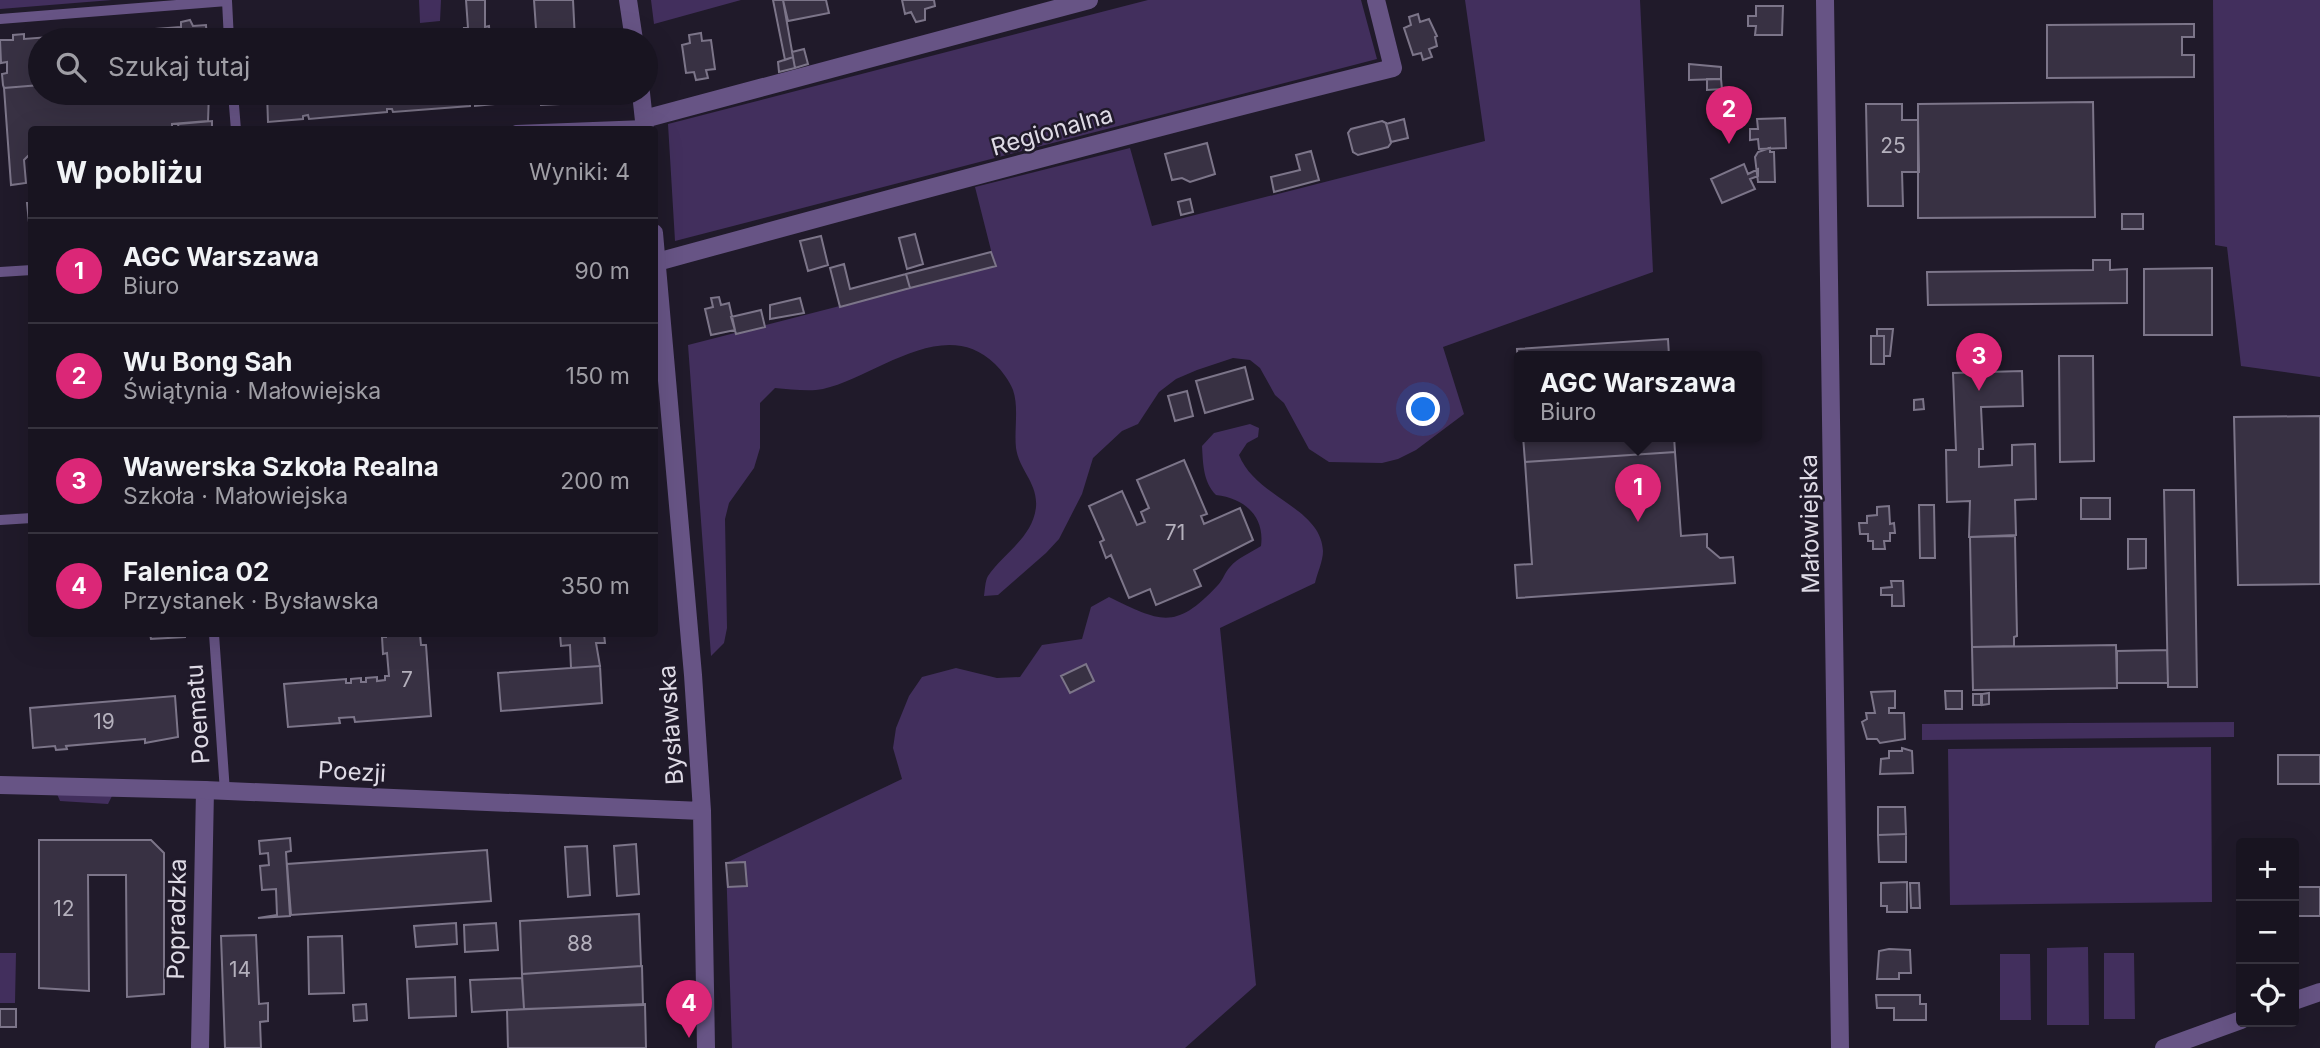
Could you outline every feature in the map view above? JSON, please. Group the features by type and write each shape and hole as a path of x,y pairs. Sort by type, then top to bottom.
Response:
{"street":[{"path":"628,0 632,28"},
{"path":"642,105 645,125 1089,0"},
{"name":"Regionalna","path":"658,262 977,178 1136,132 1393,68 1376,0"},
{"name":"Małowiejska","path":"1825,0 1833,399 1840,1048"},
{"name":"Bysławska","path":"658,273 693,675 702,811 706,1048"},
{"name":"Poezji","path":"0,785 205,790 702,811"},
{"name":"Popradzka","path":"200,1048 205,790"},
{"path":"2299,999 2320,992"},
{"path":"2164,1048 2236,1022"}],"lane":[{"path":"0,19 227,1 228,28"},
{"path":"234,105 236,126"},
{"path":"619,126 645,125"},
{"path":"0,272 28,270"},
{"path":"0,520 28,518"},
{"name":"Poematu","path":"214,637 225,792"}],"shaded area":[{"path":"0,0 112,0 0,9"},
{"path":"419,0 441,0 440,21 420,23"},
{"path":"651,0 741,0 654,24"},
{"path":"1148,0 1361,0 1377,59 675,241 668,124"},
{"path":"1465,0 1640,0 1653,272 1443,347 1464,414 1416,450 1382,463 1329,462 1309,449 1284,403 1275,395 1260,368 1250,360 1233,358 1176,379 1159,392 1138,424 1122,431 1093,458 1082,494 1059,539 998,595 984,596 987,578 1024,536 1034,518 1036,498 1016,448 1016,404 1013,390 995,364 975,350 954,345 932,347 910,353 823,389 775,388 760,403 760,448 754,468 729,503 725,519 727,628 724,643 711,656 688,345 995,266 975,187 1130,148 1152,226 1485,141"},
{"path":"2213,0 2320,0 2320,377 2241,366 2227,247 2215,245"},
{"path":"1250,424 1259,428 1258,437 1247,443 1239,455 1247,470 1311,523 1320,536 1323,551 1315,583 1220,628 1256,985 1185,1048 732,1048 726,863 902,779 893,748 896,728 909,696 922,677 956,668 997,678 1020,677 1042,645 1082,639 1091,607 1109,597 1142,612 1167,618 1190,610 1203,600 1220,583 1233,564 1261,546 1260,526 1256,517 1235,500 1216,495 1204,472 1202,446 1214,433"},
{"path":"2234,722 2234,737 1922,740 1922,724"},
{"path":"2211,747 2212,902 1950,905 1948,749"},
{"path":"57,794 112,796 108,804 60,801"},
{"path":"2088,947 2089,1025 2047,1025 2047,948"},
{"path":"0,953 16,953 15,1003 0,1003"},
{"path":"2104,953 2134,953 2135,1019 2104,1019"},
{"path":"2000,954 2030,954 2031,1020 2000,1020"}],"building":[{"path":"466,0 485,0 485,27 489,28 468,28"},
{"path":"534,0 573,0 574,28 536,28"},
{"path":"773,0 783,0 793,57 785,60"},
{"path":"783,0 826,0 829,13 788,21"},
{"path":"902,0 934,0 935,6 925,9 925,20 916,22 911,12 905,14"},
{"path":"1756,6 1783,6 1782,35 1755,35 1756,26 1748,26 1748,16 1756,16"},
{"path":"1418,14 1420,22 1429,19 1437,36 1437,46 1429,49 1432,57 1423,60 1421,53 1413,55 1404,28 1411,25 1409,17"},
{"path":"190,20 193,26 206,25 206,28 168,28 181,27 181,22"},
{"path":"2194,24 2194,37 2182,37 2182,55 2194,55 2194,77 2047,78 2047,25"},
{"path":"701,33 702,41 711,40 715,69 706,70 708,78 696,80 694,72 686,73 682,45 690,43 689,35"},
{"path":"24,34 24,39 28,39 28,86 4,88 2,74 7,73 7,62 1,63 0,40 13,40 13,35"},
{"path":"804,49 808,64 795,68 792,52"},
{"path":"793,57 795,68 779,72 778,62"},
{"path":"1689,64 1721,67 1721,79 1689,80"},
{"path":"1707,79 1721,79 1722,89 1707,90"},
{"path":"28,86 28,105 209,105 208,121 172,126 28,126 28,156 24,160 26,183 11,185 4,88"},
{"path":"2093,102 2095,217 1918,218 1918,104"},
{"path":"1866,104 1902,104 1902,120 1918,120 1919,172 1902,172 1903,206 1868,206"},
{"path":"267,105 470,105 393,112 392,109 387,109 387,112 309,119 308,115 303,116 303,119 268,122"},
{"path":"1785,118 1786,148 1759,149 1758,139 1750,140 1750,129 1758,129 1757,119"},
{"path":"1404,119 1408,138 1391,142 1386,124"},
{"path":"212,121 212,126 178,124"},
{"path":"1382,121 1386,123 1391,143 1388,147 1358,155 1353,152 1348,133 1351,129"},
{"path":"1207,143 1215,174 1190,182 1182,178 1172,180 1165,154"},
{"path":"1770,148 1770,152 1774,152 1775,182 1758,182 1755,157 1758,152"},
{"path":"1311,151 1319,180 1274,192 1271,177 1300,170 1296,155"},
{"path":"1744,164 1748,174 1758,169 1758,176 1750,179 1755,189 1722,203 1711,179"},
{"path":"1190,199 1193,212 1181,215 1178,202"},
{"path":"2122,214 2143,214 2143,229 2122,229"},
{"path":"915,234 923,264 907,269 899,238"},
{"path":"821,236 828,265 808,271 800,241"},
{"path":"991,252 996,266 910,288 906,274"},
{"path":"2093,260 2110,260 2110,270 2127,269 2127,303 1928,305 1927,272 2093,270"},
{"path":"844,264 850,289 906,274 910,288 840,307 830,268"},
{"path":"2212,268 2212,335 2144,335 2144,269"},
{"path":"719,297 721,305 729,303 735,330 711,335 705,309 713,307 711,298"},
{"path":"800,298 804,313 770,319 770,305"},
{"path":"761,310 765,327 736,334 731,317"},
{"path":"1877,329 1893,329 1890,356 1884,356 1884,336 1877,336"},
{"path":"1871,336 1884,336 1884,364 1871,364"},
{"path":"1668,339 1669,351 1517,351"},
{"path":"2059,356 2093,356 2094,461 2060,462"},
{"path":"1245,367 1253,399 1205,413 1196,381"},
{"path":"2022,371 2023,406 1981,407 1983,449 1979,449 1979,467 2012,465 2012,445 2035,444 2036,499 2015,500 2016,535 1969,537 1970,501 1947,502 1946,450 1956,450 1953,373"},
{"path":"1187,391 1193,416 1175,421 1168,396"},
{"path":"1923,399 1924,409 1914,410 1914,400"},
{"path":"2320,416 2320,584 2238,585 2234,417"},
{"path":"1523,442 1674,442 1675,452 1525,462"},
{"path":"1675,452 1681,536 1707,534 1707,547 1720,558 1733,557 1735,583 1517,598 1515,565 1532,564 1525,462"},
{"path":"1184,460 1207,514 1201,516 1204,524 1240,508 1253,540 1194,570 1201,586 1156,605 1150,589 1129,598 1111,555 1106,558 1100,542 1104,540 1089,506 1122,491 1137,525 1145,522 1141,512 1149,508 1137,480"},
{"path":"2164,490 2194,490 2197,687 2168,687"},
{"path":"2081,498 2110,498 2110,519 2081,519"},
{"path":"1919,505 1934,505 1935,558 1920,558"},
{"path":"1889,506 1890,524 1894,523 1895,533 1890,533 1890,541 1884,541 1885,549 1873,549 1873,541 1868,541 1868,534 1860,534 1859,523 1867,523 1867,516 1877,515 1877,507"},
{"path":"2015,536 2017,636 2014,637 2014,646 1972,647 1970,537"},
{"path":"2128,539 2146,539 2146,568 2128,569"},
{"path":"1891,581 1903,581 1904,606 1892,606 1892,595 1881,595 1881,588 1892,587"},
{"path":"151,637 185,637 151,639"},
{"path":"382,637 420,637 421,645 426,645 431,716 355,722 354,717 339,718 340,723 288,727 284,684 346,679 346,683 351,683 351,679 361,678 361,682 366,682 366,678 377,677 377,681 385,680 385,676 389,676"},
{"path":"560,637 604,637 605,643 596,643 600,666 571,668 570,645 561,646"},
{"path":"2116,645 2117,688 1973,690 1972,647"},
{"path":"2167,650 2168,683 2117,683 2117,651"},
{"path":"1086,664 1094,681 1070,693 1061,676"},
{"path":"600,666 602,703 501,711 498,673"},
{"path":"1895,691 1895,708 1889,708 1889,713 1904,713 1905,739 1880,743 1877,739 1867,739 1862,722 1867,719 1866,713 1875,713 1871,692"},
{"path":"1945,691 1962,691 1962,709 1946,709"},
{"path":"1989,693 1989,704 1982,705 1982,694"},
{"path":"1973,694 1981,694 1981,705 1973,705"},
{"path":"175,696 178,737 145,743 145,739 66,746 67,749 56,750 55,746 33,748 30,708"},
{"path":"1902,748 1912,751 1913,773 1880,774 1881,759 1889,758 1889,751 1902,751"},
{"path":"2278,755 2320,755 2320,784 2278,784"},
{"path":"1878,807 1905,807 1906,834 1878,835"},
{"path":"1906,834 1906,862 1879,862 1878,835"},
{"path":"290,838 291,851 286,852 290,916 258,918 277,915 276,889 262,890 260,866 269,865 268,853 260,854 259,841"},
{"path":"39,840 151,840 164,853 164,994 127,997 126,875 88,875 89,991 39,988"},
{"path":"636,844 639,894 617,896 614,846"},
{"path":"587,846 590,895 568,897 565,847"},
{"path":"487,850 491,901 291,915 287,864"},
{"path":"745,862 747,886 728,887 726,863"},
{"path":"1907,882 1907,912 1887,912 1887,906 1881,906 1881,883"},
{"path":"1910,883 1919,883 1920,908 1911,908"},
{"path":"2299,887 2320,887 2320,916 2299,916"},
{"path":"639,914 641,966 522,974 520,921"},
{"path":"456,923 457,944 416,947 414,926"},
{"path":"496,923 498,950 465,952 464,925"},
{"path":"256,935 259,1004 268,1003 268,1021 260,1022 261,1048 225,1048 221,936"},
{"path":"342,936 344,993 309,994 308,937"},
{"path":"1910,950 1911,973 1899,973 1899,979 1877,979 1879,951"},
{"path":"642,966 643,1005 524,1009 522,974"},
{"path":"455,977 456,1016 409,1018 407,979"},
{"path":"522,978 524,1009 472,1012 470,980"},
{"path":"1876,995 1920,995 1920,1004 1926,1004 1926,1020 1894,1020 1894,1008 1877,1008"},
{"path":"366,1004 367,1020 354,1021 353,1005"},
{"path":"645,1004 646,1048 508,1048 507,1010"},
{"path":"0,1009 16,1009 16,1027 0,1027"}],"place":[{"name":"Wu Bong Sah","path":"1729,144"},
{"name":"Wawerska Szkoła Realna","path":"1979,391"},
{"name":"AGC Warszawa","path":"1638,522"},
{"name":"Falenica 02","path":"689,1038"}]}
